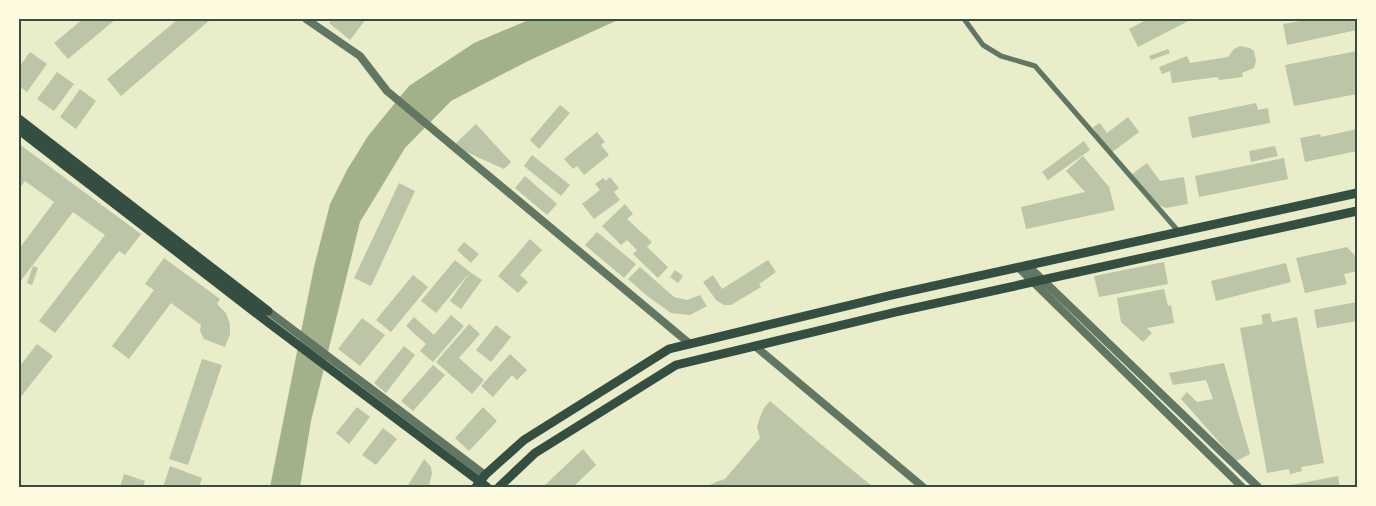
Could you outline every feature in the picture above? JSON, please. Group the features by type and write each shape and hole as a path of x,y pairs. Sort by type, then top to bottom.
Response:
{"main road":[{"path":"19,119 268,311"},
{"path":"19,130 269,323 482,483 524,440 669,349 892,295 1357,193"},
{"path":"499,487 535,453 676,366 906,310 1357,211"}],"street":[{"path":"306,19 360,56 387,90 690,344"},
{"path":"964,19 983,46 1001,56 1036,66 1179,232"},
{"path":"1023,266 1242,487"},
{"path":"1038,281 1258,487"},
{"path":"268,311 316,346 482,483"},
{"path":"755,346 923,487"}],"shaded area":[{"path":"531,19 620,19 528,61 451,101 405,148 360,222 311,421 300,487 270,487 314,267 330,204 347,170 368,136 409,86 474,43"}],"building":[{"path":"83,19 116,19 68,59 54,43"},
{"path":"178,19 211,19 121,96 107,79"},
{"path":"332,19 366,19 350,40 329,23"},
{"path":"1148,19 1192,19 1138,47 1129,29"},
{"path":"1312,19 1346,19 1346,21 1355,19 1357,30 1287,45 1283,24"},
{"path":"1240,46 1254,51 1256,61 1254,68 1242,73 1243,77 1220,80 1217,77 1172,83 1170,71 1162,74 1159,67 1187,56 1190,63 1228,57 1234,49"},
{"path":"1168,49 1170,53 1151,60 1149,56"},
{"path":"1357,51 1357,94 1294,106 1285,65"},
{"path":"30,52 47,64 27,92 19,86 19,67"},
{"path":"57,72 74,84 54,111 37,99"},
{"path":"80,89 96,101 76,129 60,117"},
{"path":"1256,103 1258,110 1268,108 1270,123 1192,138 1188,117"},
{"path":"560,105 570,113 539,149 530,140"},
{"path":"1128,117 1139,132 1111,153 1101,142 1093,127 1100,123 1107,133"},
{"path":"476,124 511,162 504,169 453,146"},
{"path":"1357,129 1357,151 1305,162 1300,138 1320,134 1321,137"},
{"path":"597,132 605,142 601,145 609,155 584,175 577,166 573,169 564,159"},
{"path":"1084,141 1090,150 1048,180 1042,172"},
{"path":"19,144 141,234 125,255 119,251 55,333 39,321 105,235 73,212 19,283 19,249 54,202 25,181 19,189"},
{"path":"1275,146 1278,156 1251,162 1249,151"},
{"path":"532,155 570,185 561,196 524,166"},
{"path":"1083,156 1109,187 1115,210 1026,229 1021,207 1085,192 1066,171"},
{"path":"1284,158 1288,179 1199,197 1195,176"},
{"path":"1147,163 1160,181 1184,177 1188,204 1166,208 1153,203 1132,174"},
{"path":"525,176 557,204 547,215 515,188"},
{"path":"610,177 619,188 614,192 620,200 594,219 582,204 600,190 595,184 603,178 606,181"},
{"path":"399,183 415,191 371,286 354,278"},
{"path":"625,204 633,214 627,219 652,242 647,247 668,267 658,278 633,254 637,250 627,240 621,245 602,226"},
{"path":"597,232 636,264 624,278 585,245"},
{"path":"530,239 542,250 520,275 528,282 518,293 498,276"},
{"path":"464,242 479,254 471,263 457,250"},
{"path":"1347,247 1357,258 1357,271 1344,274 1347,284 1305,293 1296,258"},
{"path":"164,258 220,299 217,304 226,313 230,324 230,334 225,347 204,339 200,331 201,325 171,303 129,359 112,346 154,290 145,284"},
{"path":"455,260 470,272 436,313 421,301"},
{"path":"768,260 776,272 759,284 761,287 731,305 724,305 716,300 703,282 713,275 722,289"},
{"path":"1164,262 1168,284 1099,297 1094,276"},
{"path":"1286,263 1291,282 1216,301 1211,281"},
{"path":"33,266 38,268 32,285 27,283"},
{"path":"640,267 674,297 687,300 700,295 707,306 690,315 671,313 628,279"},
{"path":"675,270 683,276 678,283 670,277"},
{"path":"470,272 482,280 461,309 450,301"},
{"path":"413,275 428,287 391,332 376,320"},
{"path":"1164,289 1168,306 1171,305 1174,323 1147,328 1152,333 1143,342 1121,322 1117,298"},
{"path":"1357,302 1357,321 1317,328 1314,310"},
{"path":"1270,313 1272,322 1297,317 1324,463 1301,467 1302,471 1290,474 1289,469 1267,473 1240,328 1263,324 1261,315"},
{"path":"451,315 464,326 433,362 420,351 426,344 406,326 414,317 434,335"},
{"path":"362,318 385,335 360,366 338,349"},
{"path":"469,324 480,334 459,358 484,380 472,394 436,362"},
{"path":"496,325 511,337 491,362 476,350"},
{"path":"37,344 53,356 19,399 19,367"},
{"path":"404,346 415,355 386,393 374,383"},
{"path":"510,354 527,370 517,380 512,375 493,397 481,386"},
{"path":"202,359 222,365 188,465 169,459"},
{"path":"1224,363 1250,454 1236,461 1181,399 1187,392 1197,402 1213,399 1206,380 1173,385 1169,373"},
{"path":"433,365 445,375 413,411 401,401"},
{"path":"770,401 873,487 706,487 725,479 760,438 757,427 764,408"},
{"path":"357,407 370,417 349,444 336,433"},
{"path":"483,407 497,421 469,451 455,438"},
{"path":"383,428 397,439 376,465 362,455"},
{"path":"583,449 596,465 573,487 543,487"},
{"path":"424,459 431,467 432,474 429,485 427,487 407,487"},
{"path":"170,466 202,478 199,487 163,487"},
{"path":"124,474 145,481 143,487 120,487"},
{"path":"1338,476 1340,487 1292,487 1291,485"}]}
